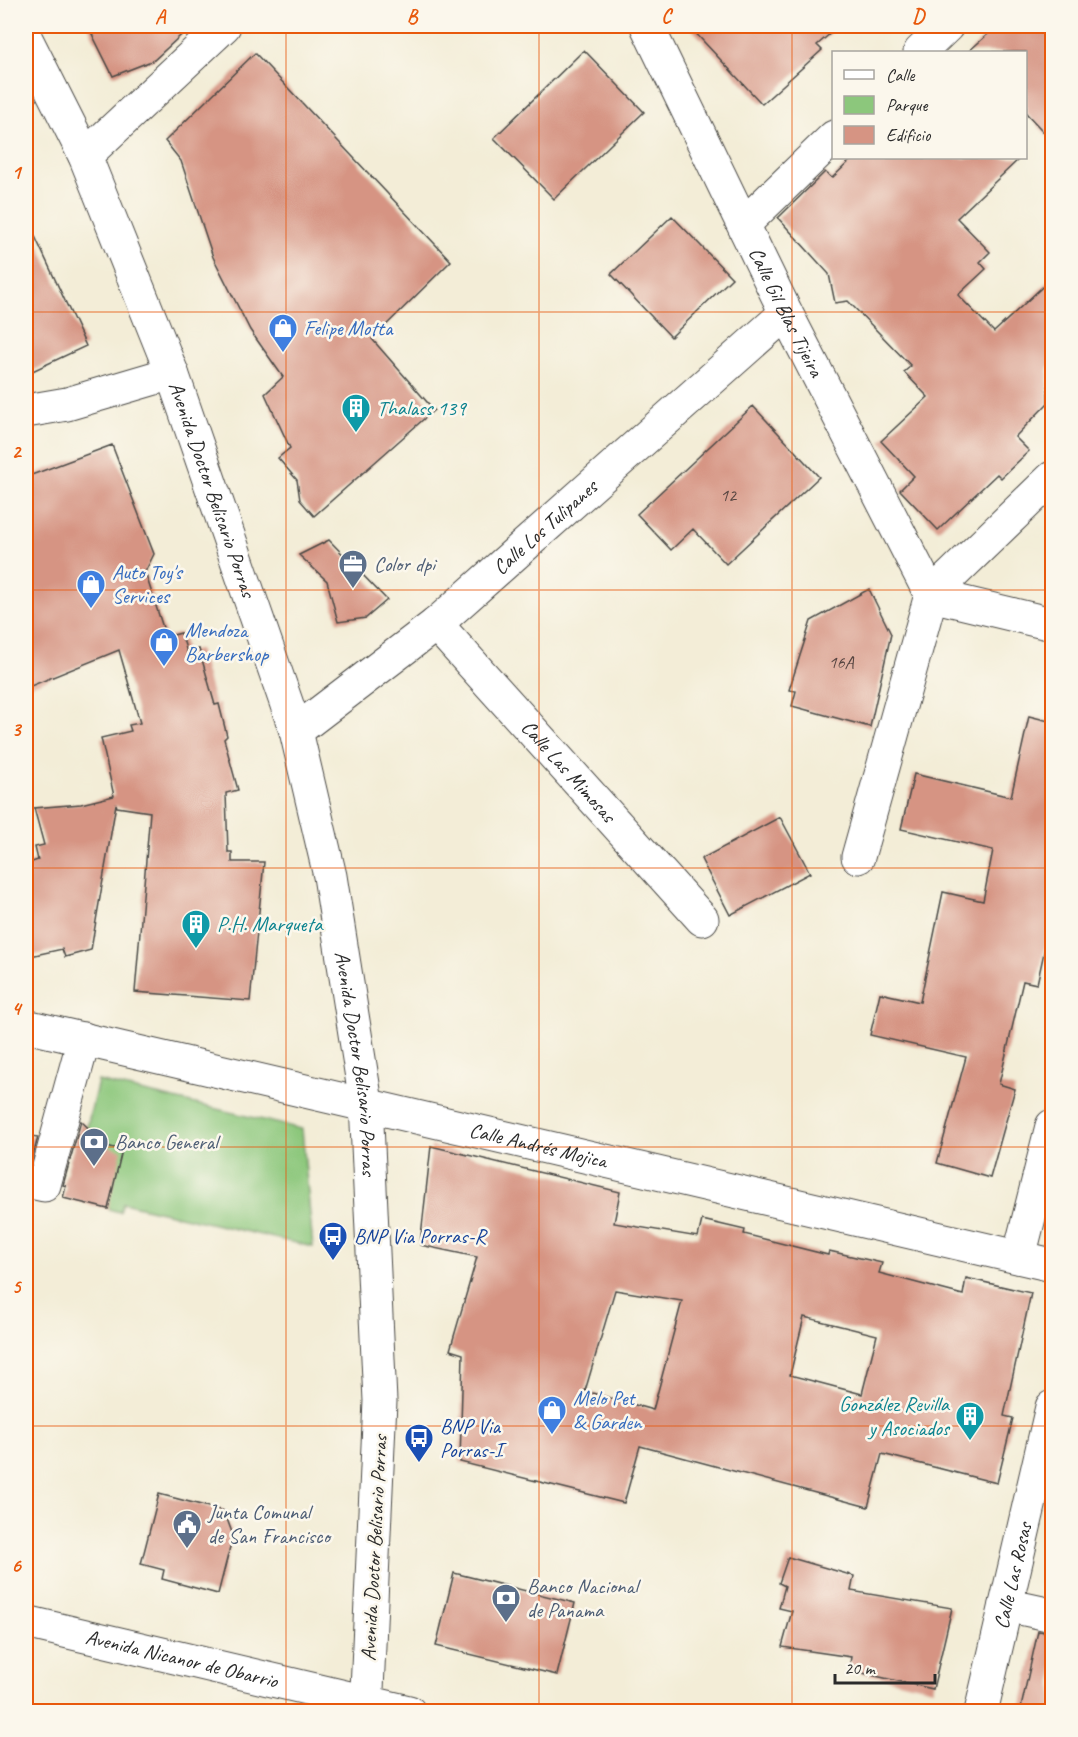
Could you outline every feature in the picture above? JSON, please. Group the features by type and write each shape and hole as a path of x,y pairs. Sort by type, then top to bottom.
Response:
{"street":[{"path":"85,156 224,26"},
{"name":"Calle Gil Blas Tijeira","path":"647,26 786,313 931,595"},
{"path":"921,51 947,26"},
{"name":"Avenida Doctor Belisario Porras","path":"26,39 85,156 172,374 296,731 330,876 366,1103 380,1401 366,1707"},
{"path":"744,224 832,139"},
{"name":"Calle Los Tulipanes","path":"296,731 436,624 786,313"},
{"path":"26,411 67,404 172,374"},
{"path":"858,857 931,595 1053,478"},
{"path":"931,595 1053,624"},
{"name":"Calle Las Mimosas","path":"436,624 702,919"},
{"name":"Calle Andrés Mojica","path":"26,1026 366,1103 1053,1265"},
{"path":"26,1180 44,1185 84,1039"},
{"path":"1019,1257 1053,1126"},
{"name":"Calle Las Rosas","path":"981,1712 1053,1407"},
{"path":"1006,1605 1053,1615"},
{"name":"Avenida Nicanor de Obarrio","path":"26,1622 366,1707 409,1712"}],"green space":[{"path":"98,1081 302,1129 313,1247 123,1203 120,1212 108,1209 107,1146 87,1127"}],"building":[{"path":"88,26 191,26 154,60 113,76"},
{"path":"689,26 839,26 817,45 822,50 762,104"},
{"path":"997,26 1053,26 1053,142 1027,114 1027,51 969,51"},
{"path":"584,50 644,112 554,199 494,138"},
{"path":"255,53 451,261 372,339 434,410 314,516 300,500 297,480 278,458 290,448 265,394 283,377 250,330 213,257 181,161 165,141"},
{"path":"852,159 1019,159 957,218 990,252 980,262 986,269 958,295 994,332 1053,277 1053,363 1048,367 1048,403 1015,437 1029,451 1001,478 997,474 938,530 900,490 914,476 881,441 928,397 904,372 911,366 848,301 835,303 829,274 778,218 825,172 832,178"},
{"path":"672,216 732,278 671,337 611,274"},
{"path":"26,217 86,346 26,374"},
{"path":"753,406 819,477 726,564 693,529 671,550 637,514"},
{"path":"112,445 154,554 145,572 166,637 181,633 187,652 199,649 215,705 219,704 227,736 224,739 238,790 226,793 228,852 232,852 232,862 264,862 250,1001 135,992 150,812 117,807 116,804 91,950 65,957 62,949 26,957 26,864 38,860 35,847 44,845 34,808 81,804 114,796 101,738 131,731 129,725 140,723 119,650 26,688 26,477"},
{"name":"Color dpi","path":"329,540 387,600 366,618 338,622 327,581 299,555"},
{"path":"869,589 891,634 870,727 792,706 796,691 789,690 811,621"},
{"path":"1029,716 1053,722 1053,912 1037,984 1023,981 999,1084 1015,1089 990,1178 937,1163 966,1057 870,1035 880,993 920,1002 943,892 983,901 993,850 901,829 914,774 1011,797"},
{"path":"780,817 810,873 730,915 701,859"},
{"name":"Banco General","path":"81,1121 107,1146 122,1150 108,1209 63,1198 66,1186 63,1185"},
{"path":"26,1135 38,1137 31,1163 26,1163"},
{"path":"431,1146 620,1192 614,1223 698,1237 702,1220 745,1230 744,1234 828,1255 829,1251 882,1263 879,1273 963,1295 966,1278 1031,1293 1004,1416 1013,1418 997,1483 882,1454 868,1507 640,1446 624,1503 460,1462 463,1354 450,1350 477,1257 420,1245","holes":["615,1290 682,1301 653,1410 585,1391","804,1317 877,1335 862,1394 790,1375"]},
{"name":"Junta Comunal de San Francisco","path":"159,1494 224,1511 233,1535 218,1594 162,1579 164,1570 141,1564"},
{"path":"788,1557 854,1576 851,1591 952,1608 933,1689 849,1670 851,1657 782,1647 792,1611 779,1608 785,1586 779,1583"},
{"name":"Banco Nacional de Panama","path":"454,1573 575,1603 557,1675 436,1646"},
{"path":"1038,1631 1053,1633 1053,1712 1020,1712"}],"place":[{"name":"Felipe Motta","path":"283,354"},
{"name":"Thalass 139","path":"356,434"},
{"name":"Color dpi","path":"353,590"},
{"name":"Auto Toy's Services","path":"91,610"},
{"name":"Mendoza Barbershop","path":"164,668"},
{"name":"P.H. Marqueta","path":"196,950"},
{"name":"Banco General","path":"94,1168"},
{"name":"BNP Via Porras-R","path":"333,1262"},
{"name":"Melo Pet & Garden","path":"552,1436"},
{"name":"González Revilla y Asociados","path":"970,1442"},
{"name":"BNP Via Porras-I","path":"419,1464"},
{"name":"Junta Comunal de San Francisco","path":"187,1550"},
{"name":"Banco Nacional de Panama","path":"506,1624"}]}
